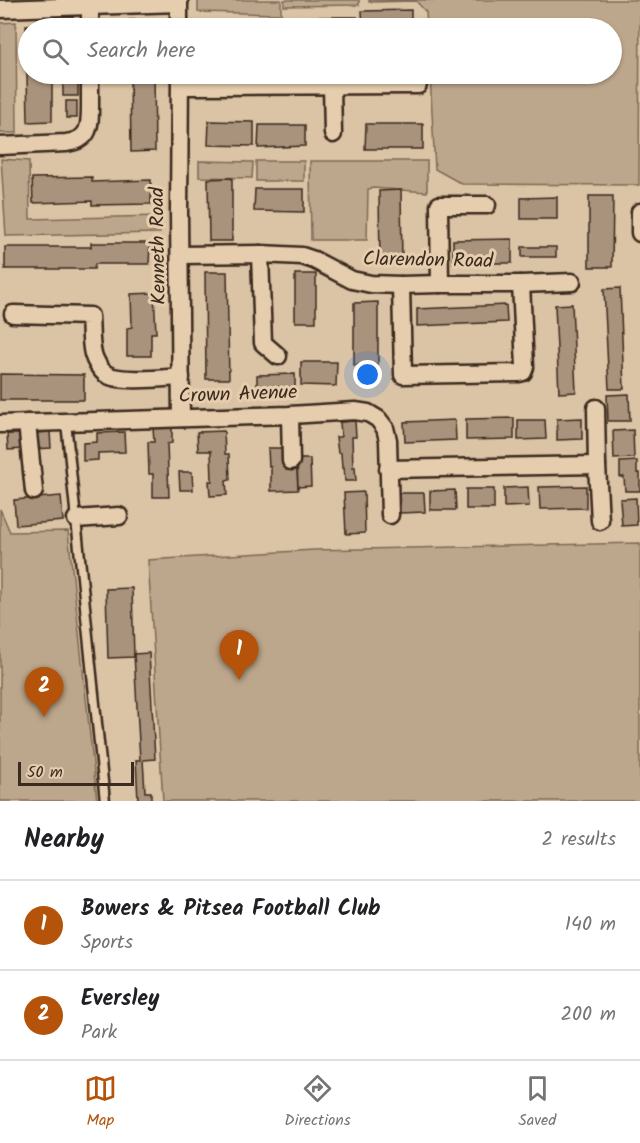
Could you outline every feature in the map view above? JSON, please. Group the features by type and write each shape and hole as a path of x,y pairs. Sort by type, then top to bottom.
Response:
{"street":[{"path":"0,9 179,2 179,18"},
{"path":"90,6 90,18"},
{"path":"0,146 66,143 75,142 83,137 90,122 90,84"},
{"name":"Kenneth Road","path":"180,84 181,418"},
{"path":"302,84 418,85"},
{"path":"332,85 333,134"},
{"path":"440,284 439,205 487,205"},
{"path":"640,212 640,233"},
{"path":"260,254 263,343 278,356"},
{"name":"Clarendon Road","path":"180,255 302,256 352,280 371,284 572,282"},
{"path":"401,285 403,375 523,372 525,367 521,284"},
{"path":"13,314 90,316 93,355 98,366 106,375 120,378 181,377"},
{"path":"596,408 600,521"},
{"name":"Crown Avenue","path":"0,424 355,411 368,413 378,419 385,428 388,440 390,515"},
{"path":"290,415 291,461"},
{"path":"27,423 34,491"},
{"path":"388,470 597,465"},
{"path":"76,519 119,516"}],"lane":[{"path":"66,422 105,801"}],"shaded area":[{"path":"198,0 281,0 281,14 198,12"},
{"path":"284,0 359,0 359,5 284,6"},
{"path":"369,0 640,0 639,185 462,184 435,169 431,84 622,84 622,18 426,18 426,12 416,1 369,2"},
{"path":"16,22 17,133 0,133 0,23"},
{"path":"1,159 29,161 30,219 160,216 160,233 6,236"},
{"path":"199,161 253,162 252,178 199,177"},
{"path":"256,161 304,161 304,181 256,181"},
{"path":"310,161 427,161 427,192 368,189 367,240 311,240"},
{"path":"0,509 10,532 68,531 97,801 0,801"},
{"path":"640,543 640,801 163,801 148,560 314,550"}],"building":[{"path":"411,10 411,18 362,18 362,11"},
{"path":"286,17 357,17 357,18"},
{"path":"27,84 52,84 52,121 28,122"},
{"path":"63,84 78,84 78,96 63,96"},
{"path":"130,84 154,84 155,151 131,152"},
{"path":"66,101 77,101 77,118 66,118"},
{"path":"209,121 254,122 254,146 208,145"},
{"path":"366,124 423,124 423,149 365,149"},
{"path":"259,125 305,125 305,146 258,148"},
{"path":"92,177 92,182 151,180 151,204 92,205 92,201 33,203 32,178"},
{"path":"232,178 232,241 209,241 208,179"},
{"path":"255,189 304,189 304,212 254,211"},
{"path":"401,190 402,263 380,264 379,191"},
{"path":"589,196 613,196 612,267 589,267"},
{"path":"557,197 557,219 521,219 521,198"},
{"path":"512,239 512,263 453,263 453,240"},
{"path":"91,243 150,243 149,264 95,264 94,269 5,269 5,247 91,247"},
{"path":"522,247 556,247 556,257 522,257"},
{"path":"205,272 227,272 229,379 206,379"},
{"path":"295,274 316,274 316,322 295,322"},
{"path":"620,288 624,389 609,389 604,289"},
{"path":"154,293 156,333 151,333 151,356 127,356 127,328 132,327 131,294"},
{"path":"378,302 378,365 354,365 354,303"},
{"path":"572,304 576,392 559,393 555,305"},
{"path":"506,305 507,322 417,326 417,309"},
{"path":"301,362 337,362 336,386 301,385"},
{"path":"0,374 84,375 84,400 0,400"},
{"path":"295,374 295,387 257,388 257,375"},
{"path":"629,394 630,421 608,421 607,395"},
{"path":"514,418 514,439 466,440 466,419"},
{"path":"582,418 582,439 557,440 557,419"},
{"path":"455,420 456,440 405,442 404,422"},
{"path":"518,420 545,420 546,439 518,440"},
{"path":"355,421 356,437 352,437 353,468 355,467 356,481 345,481 336,437 341,437 340,422"},
{"path":"172,427 172,443 167,444 169,497 153,497 153,474 149,474 148,442 154,442 153,428"},
{"path":"633,430 634,458 614,459 613,431"},
{"path":"224,431 225,454 229,454 230,480 226,481 227,495 210,496 211,451 198,451 197,432"},
{"path":"50,432 51,448 34,449 34,433"},
{"path":"124,432 125,452 98,453 98,460 83,461 83,443 97,442 97,433"},
{"path":"7,434 22,434 23,449 8,450"},
{"path":"268,448 286,448 286,470 297,470 298,490 271,491"},
{"path":"297,459 310,459 311,486 298,487"},
{"path":"637,461 640,491 625,491 624,477 620,477 620,462"},
{"path":"179,472 192,472 193,490 180,490"},
{"path":"586,486 586,508 540,509 539,487"},
{"path":"528,487 529,506 504,507 504,488"},
{"path":"466,489 494,489 494,509 466,509"},
{"path":"455,490 456,510 430,510 430,491"},
{"path":"364,492 365,533 346,534 344,493"},
{"path":"399,493 424,493 425,512 400,513"},
{"path":"61,496 63,521 16,525 14,500"},
{"path":"636,498 637,525 622,526 620,499"},
{"path":"132,588 134,657 108,658 106,589"},
{"path":"149,653 155,759 143,760 145,792 151,792 151,801 138,801 136,760 140,760 134,654"}],"place":[{"name":"Bowers & Pitsea Football Club","path":"239,680"},
{"name":"Eversley","path":"44,717"}]}
